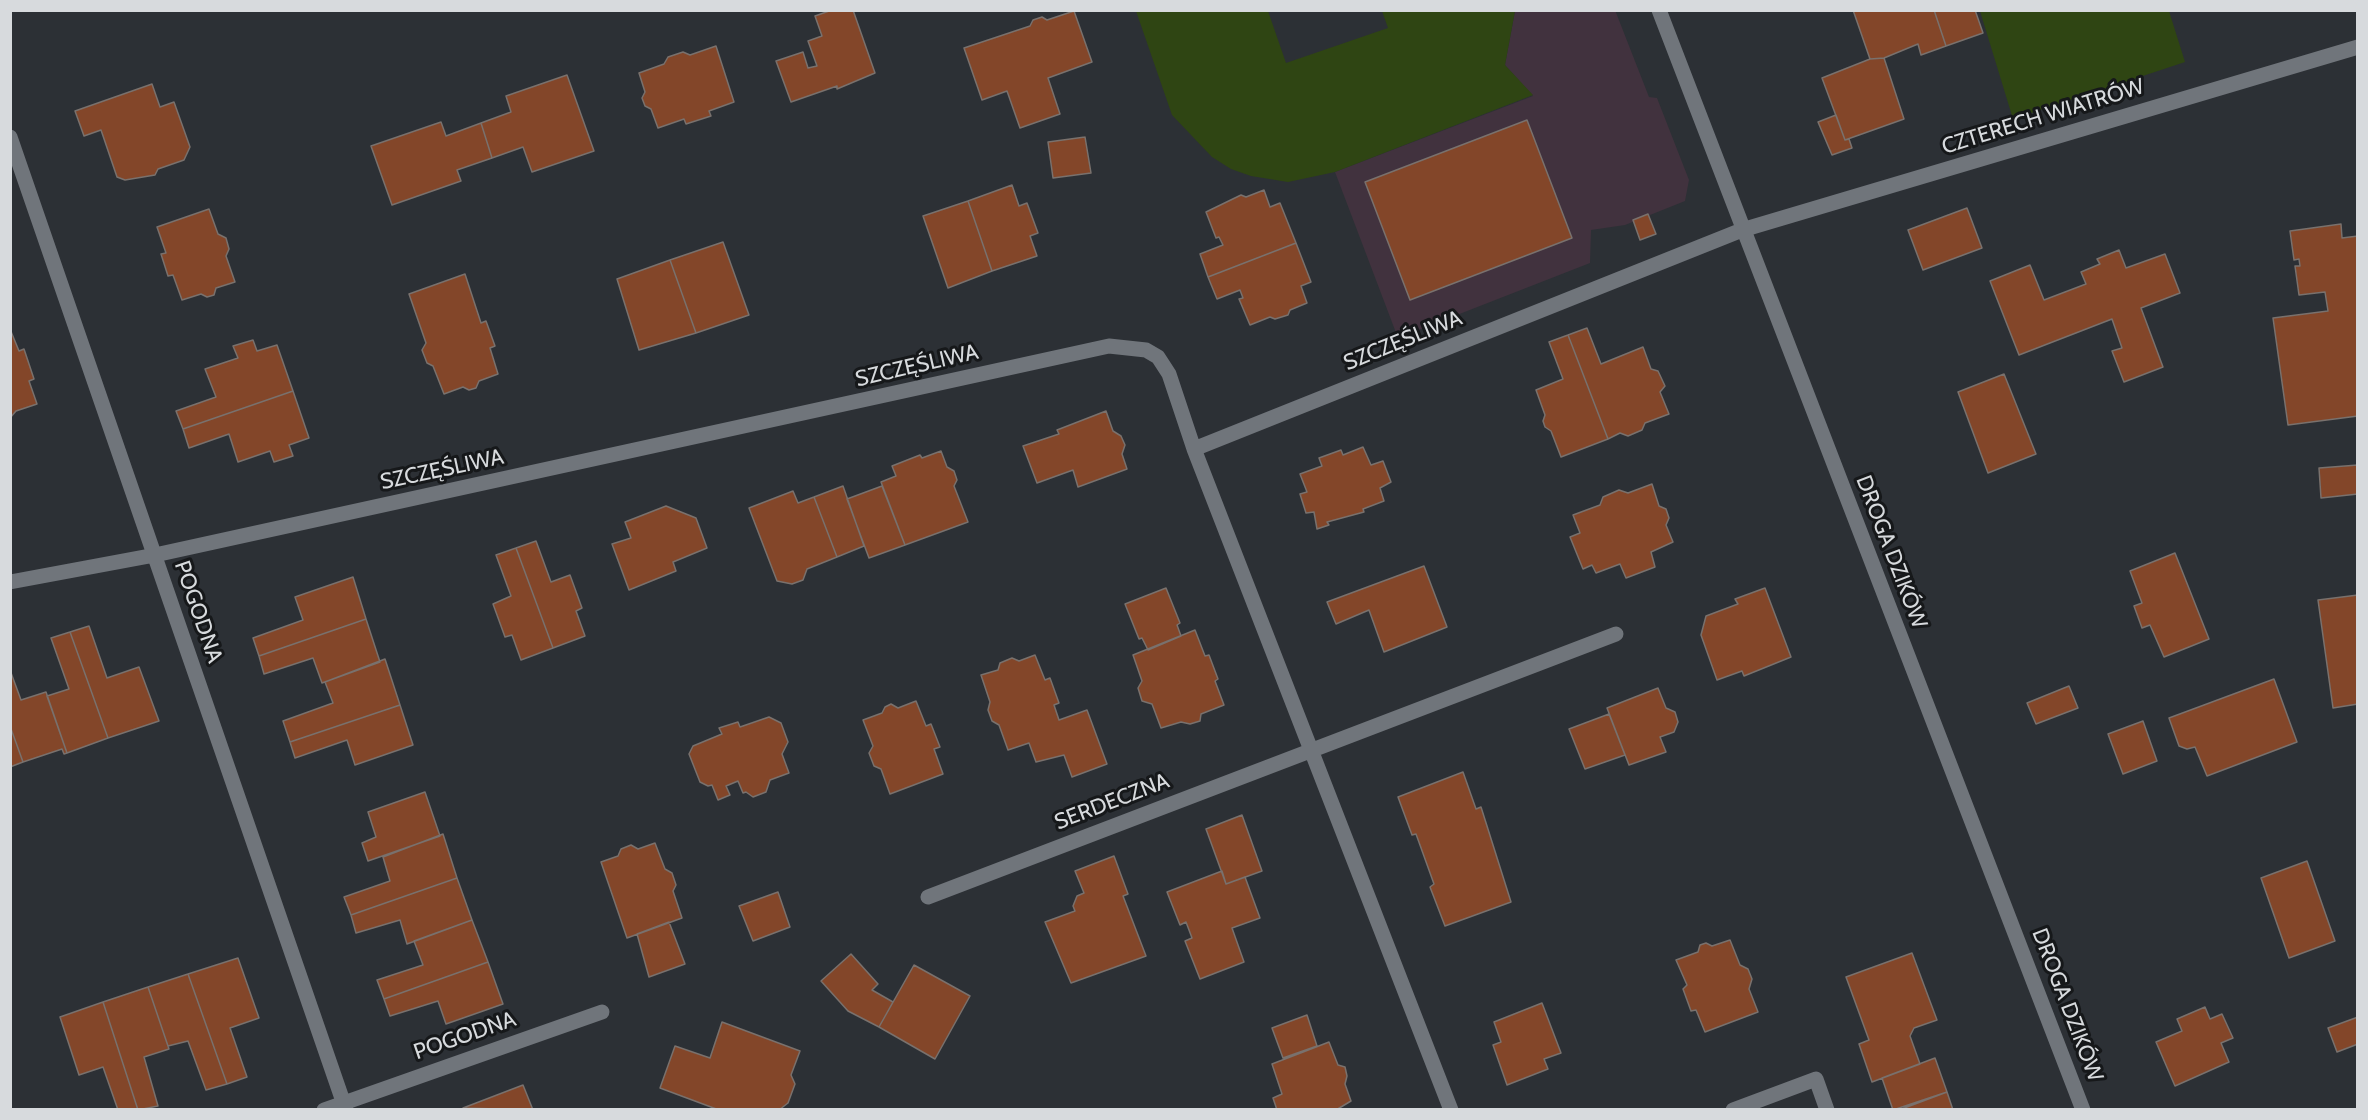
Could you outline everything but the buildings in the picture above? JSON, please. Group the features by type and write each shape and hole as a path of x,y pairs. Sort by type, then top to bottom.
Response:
{"street":[{"name":"DROGA DZIKÓW","path":"1659,10 2083,1110"},
{"name":"CZTERECH WIATRÓW","path":"1742,230 2358,47"},
{"name":"POGODNA","path":"10,137 345,1106"},
{"name":"SZCZĘŚLIWA","path":"10,582 154,555 1109,346 1146,350 1158,357 1169,374 1194,448 1742,230"},
{"path":"1194,448 1451,1110"},
{"name":"SERDECZNA","path":"928,897 1616,634"},
{"name":"POGODNA","path":"324,1110 345,1106 602,1012"},
{"path":"1732,1110 1816,1079 1827,1110"}],"shaded area":[{"path":"1615,10 1649,97 1657,98 1689,180 1685,201 1625,225 1591,230 1590,263 1398,338 1335,172 1533,96 1505,65 1515,11"}],"green space":[{"path":"1136,11 1268,11 1286,63 1388,28 1382,11 1515,11 1505,65 1533,95 1335,172 1288,182 1251,176 1231,169 1212,157 1172,115"},
{"path":"1980,11 2169,11 2185,62 2013,119"}]}
